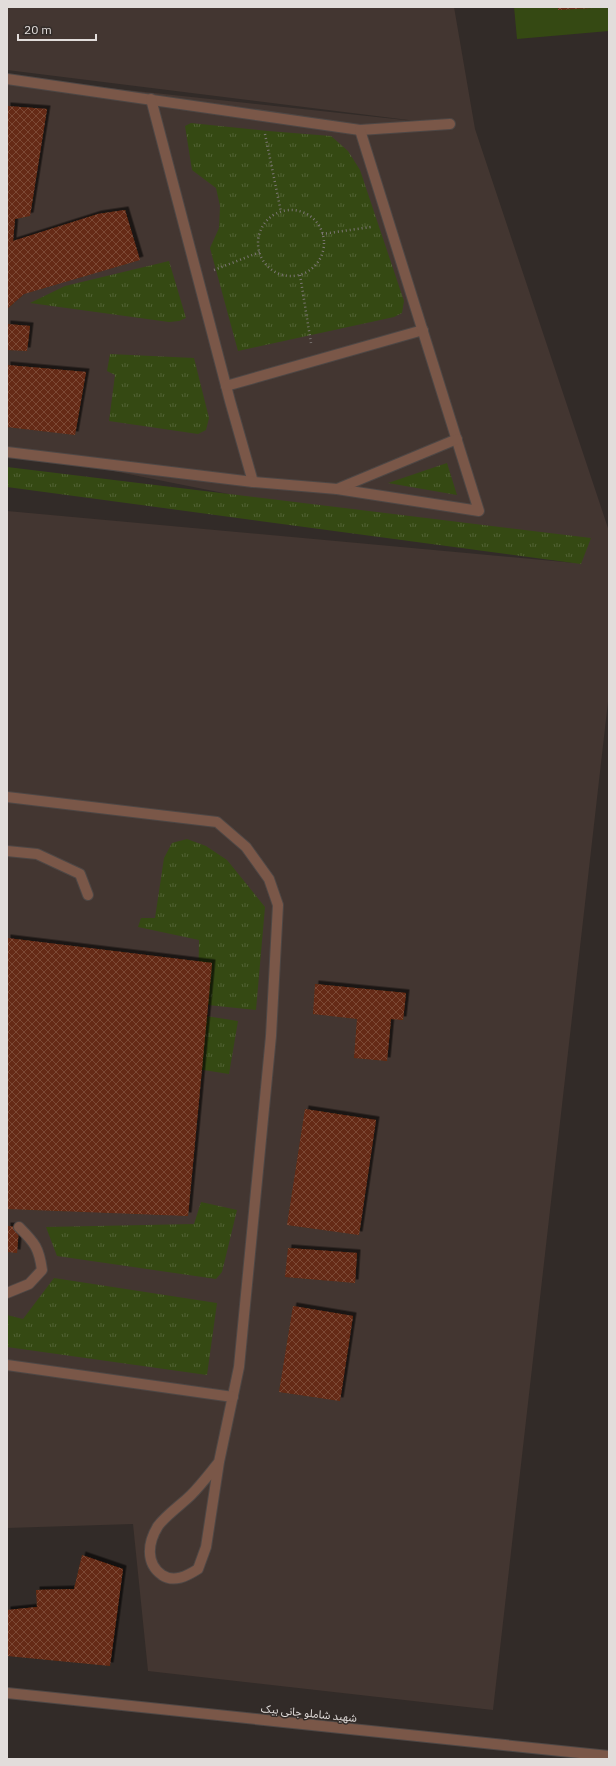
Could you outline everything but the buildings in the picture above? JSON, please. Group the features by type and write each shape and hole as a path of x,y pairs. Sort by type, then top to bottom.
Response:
{"street":[{"path":"7,79 360,130 450,124"},
{"path":"151,99 226,386 253,482"},
{"path":"7,452 253,482 337,489 479,512 360,130"},
{"path":"226,386 423,330"},
{"path":"337,489 457,440"},
{"path":"7,797 217,822 246,847 268,879 278,905 270,1036 239,1367 219,1462 206,1548 198,1570 184,1578 167,1578 157,1571 150,1558 150,1545 158,1526 192,1494 219,1462"},
{"path":"7,850 37,854 80,874 88,895"},
{"path":"7,1293 29,1284 42,1270 40,1252 29,1237 19,1227"},
{"path":"7,1365 233,1397"},
{"name":"شهید شاملو جانی بیک","path":"7,1693 609,1756"}],"path":[{"path":"261,115 281,212"},
{"path":"281,212 302,212 311,217 318,225 322,234 324,244 322,254 313,267 300,275 289,276 278,273 268,267 262,258 259,236 263,225 271,217 281,212"},
{"path":"322,234 390,224"},
{"path":"197,276 260,252"},
{"path":"300,275 314,361"}],"shaded area":[{"path":"7,7 454,7 475,129 609,531 609,693 493,1710 148,1671 133,1524 7,1528 7,511 575,563 33,455 7,452 7,77 432,123 7,70"}],"green space":[{"path":"514,7 609,7 609,31 517,39"},
{"path":"191,123 331,136 348,151 360,170 404,301 402,313 394,317 238,351 210,248 219,228 220,206 216,188 192,170 185,126"},
{"path":"169,261 186,318 179,321 169,322 30,303 65,286"},
{"path":"110,354 194,358 209,418 206,430 198,434 109,421 115,375 107,371"},
{"path":"447,463 457,495 388,483"},
{"path":"7,467 591,538 581,564 7,487"},
{"path":"187,839 206,846 227,860 265,907 256,1010 198,1004 199,940 138,927 141,918 155,918 164,858 172,843"},
{"path":"206,1016 238,1021 229,1074 197,1069"},
{"path":"201,1202 237,1210 222,1272 216,1279 57,1256 46,1227 194,1224"},
{"path":"54,1278 217,1303 207,1375 7,1347 7,1315 23,1319"}]}
